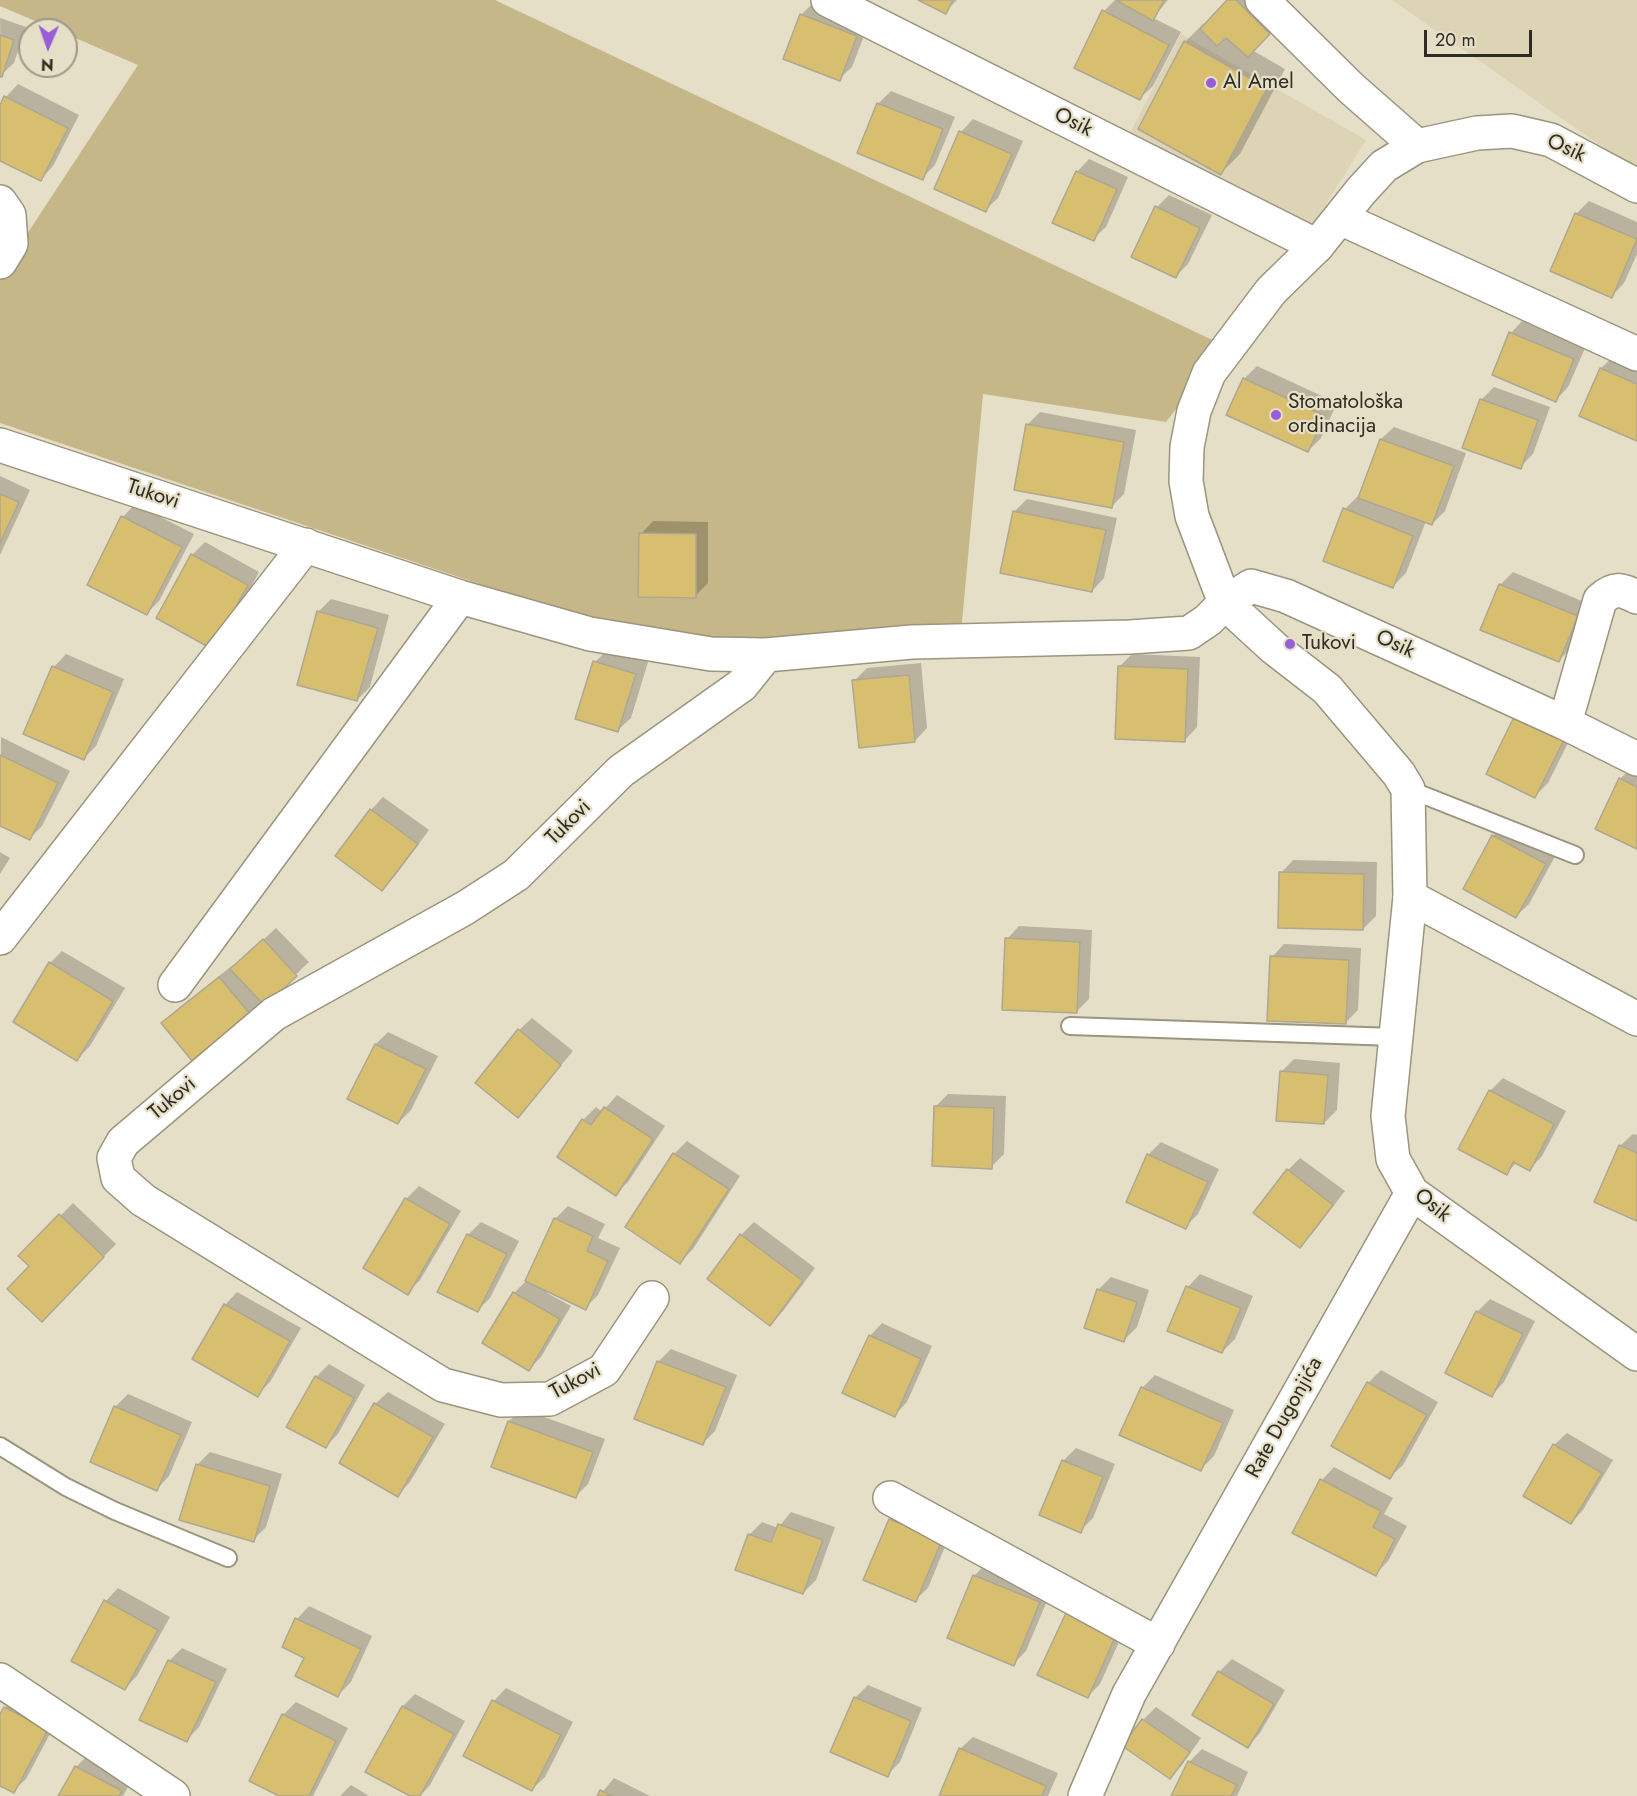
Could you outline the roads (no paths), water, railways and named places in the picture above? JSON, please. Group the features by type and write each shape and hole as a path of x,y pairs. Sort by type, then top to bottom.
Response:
{"street":[{"name":"Osik","path":"828,0 1317,246"},
{"path":"1262,0 1351,88 1417,146"},
{"name":"Osik","path":"1637,186 1551,140 1512,131 1477,133 1417,146 1384,166 1317,246 1271,291 1209,373 1194,411 1186,447 1186,481 1192,516 1226,603 1274,648 1327,689 1399,774 1407,789 1410,897 1388,1116 1393,1159 1412,1193 1637,1354"},
{"path":"0,202 9,215 12,244 0,262"},
{"path":"1340,218 1637,354"},
{"name":"Tukovi","path":"0,445 460,597 590,634 711,654 766,655 912,642 1130,638 1189,633 1208,620 1226,603"},
{"path":"0,938 306,545"},
{"name":"Osik","path":"1226,603 1251,586 1286,596 1565,723 1637,759"},
{"path":"1565,723 1600,600 1610,591 1623,590 1637,597"},
{"path":"175,985 460,597"},
{"name":"Tukovi","path":"652,1298 604,1370 550,1399 501,1400 443,1385 143,1200 118,1178 114,1158 123,1142 274,1014 465,908 516,875 621,771 742,685 766,655"},
{"path":"1410,897 1637,1019"},
{"name":"Rate Dugonjića","path":"1085,1796 1130,1694 1412,1193"},
{"path":"890,1498 1158,1644"},
{"path":"0,1680 173,1796"}],"lane":[{"path":"1407,789 1575,855"},
{"path":"1070,1026 1395,1037"},
{"path":"0,1446 66,1487 115,1511 228,1558"}],"place":[{"name":"Al Amel","path":"1211,83"},
{"name":"Stomatološka ordinacija","path":"1276,415"},
{"name":"Tukovi","path":"1290,644"}]}
